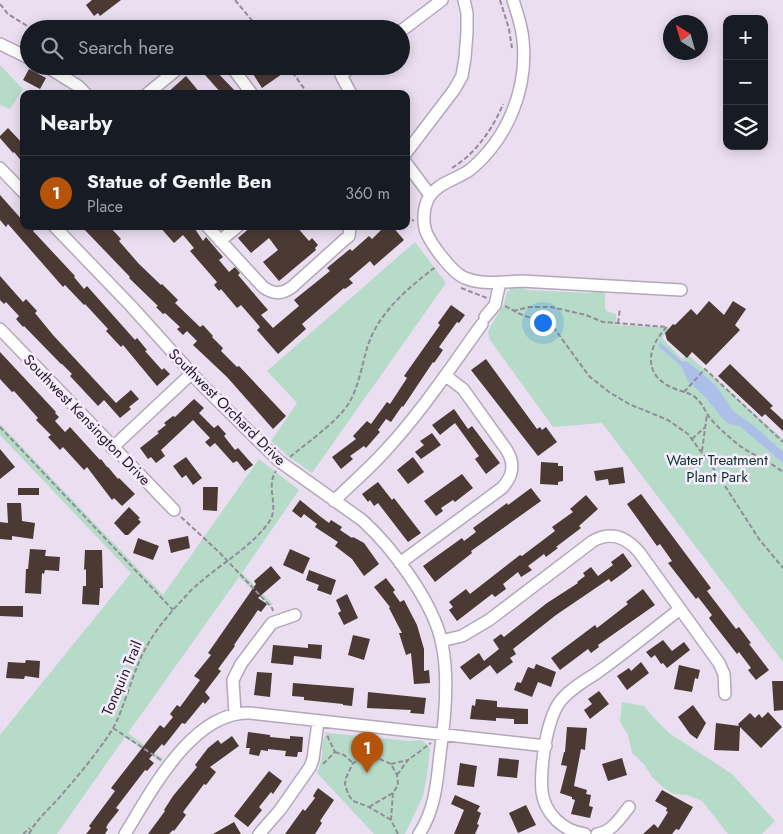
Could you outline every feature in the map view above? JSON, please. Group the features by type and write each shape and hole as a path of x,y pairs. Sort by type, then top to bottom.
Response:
{"street":[{"path":"410,23 442,0"},
{"path":"410,148 454,90 462,76 467,32 467,14 464,0"},
{"path":"513,0 520,21 524,65 520,88 510,118 498,138 472,167 456,179 437,188 430,196 425,207 425,226 431,240 448,264 459,276 466,279 681,290"},
{"path":"0,44 20,54"},
{"path":"60,75 82,90"},
{"path":"152,90 170,75"},
{"path":"238,75 249,90"},
{"path":"342,75 341,76 349,90"},
{"path":"0,168 20,189"},
{"path":"410,168 430,196"},
{"name":"Southwest Orchard Drive","path":"58,230 192,373 279,462 372,529 400,564 423,598 433,617 441,641 445,676 443,735 436,793 429,818 419,834"},
{"path":"210,230 263,287 270,292 278,293 286,292 292,287 349,236 350,230"},
{"path":"220,241 233,230"},
{"path":"334,501 386,450 446,376 495,305 500,282"},
{"name":"Southwest Kensington Drive","path":"0,329 112,448 174,510"},
{"path":"112,448 192,373"},
{"path":"400,564 502,488 511,475 513,466 506,448 463,389 446,376"},
{"path":"441,641 469,632 488,620 593,541 607,536 615,536 632,544 719,663 724,674 725,694"},
{"path":"585,834 567,828 556,820 543,803 542,784 551,718 564,697 680,609"},
{"path":"235,714 233,685 237,670 267,628 276,621 295,615"},
{"path":"124,834 169,766 192,739 204,728 235,714 250,713 317,726 443,735 546,746"},
{"path":"260,834 310,768 317,726"},
{"path":"597,834 603,833 612,827 629,807"}],"path":[{"path":"235,0 252,20"},
{"path":"500,0 510,28 512,50"},
{"path":"0,4 8,14 20,22"},
{"path":"294,75 305,90"},
{"path":"446,170 459,163 476,147 492,126 505,101"},
{"path":"414,216 414,222"},
{"path":"289,458 346,406 354,394 368,345 377,326 388,310 404,294 437,266"},
{"path":"503,305 547,323 554,328 577,362 600,386 629,404 680,427 702,451 751,527 783,568"},
{"path":"514,311 529,306 550,306 604,322 668,327 655,343 651,355 650,364 654,372 670,387 698,398 718,426 736,443 749,453 783,472"},
{"path":"618,323 620,308"},
{"path":"684,392 705,369 783,442"},
{"path":"702,451 704,428 708,414"},
{"path":"0,427 173,610"},
{"path":"692,439 704,428"},
{"name":"Tonquin Trail","path":"23,834 32,827 84,768 113,728 144,650 173,610 198,583 248,544 270,521 272,511 271,481 276,472"},
{"path":"174,510 272,608 276,621"},
{"path":"317,726 327,735 334,752"},
{"path":"113,728 169,766"},
{"path":"397,775 408,760 431,743"},
{"path":"334,752 344,755 353,763"},
{"path":"310,768 319,767 334,752"},
{"path":"391,820 369,807 353,801 346,791 346,778 353,763 359,759 372,756 391,764 408,760"},
{"path":"391,764 397,775 398,785 393,794 391,820 398,834"},
{"path":"369,807 393,794"},
{"name":"Tonquin Trail","path":"29,834 32,827"}],"green space":[{"path":"0,65 23,89 20,90 20,94 10,109 0,105"},
{"path":"415,242 446,283 312,473 271,441 297,403 267,371"},
{"name":"Water Treatment Plant Park","path":"520,286 527,290 590,293 596,290 602,291 605,294 606,311 616,314 616,325 669,329 662,338 682,359 687,354 783,439 783,662 602,423 553,427 490,340 489,329 504,304 507,293 512,287"},
{"path":"0,424 163,595 259,459 299,490 242,573 273,604 270,606 239,577 128,733 163,759 161,762 125,737 57,834 0,834 0,735 131,573 0,435"},
{"path":"622,702 644,706 669,733 732,774 775,821 762,834 728,834 702,801 687,795 674,794 664,788 632,753 628,735 620,722"},
{"path":"328,733 410,741 421,740 428,745 430,749 423,796 405,834 374,834 317,773 322,757 323,741"}],"water":[{"path":"660,342 681,361 688,362 717,387 734,412 753,425 783,452 783,463 741,427 728,423 723,419 707,399 688,381 681,366 658,346"}],"building":[{"path":"92,0 121,0 100,16 98,13 94,16 86,5"},
{"path":"26,75 40,75 46,78 40,89 23,80"},
{"path":"205,75 220,75 234,90 218,90"},
{"path":"254,75 281,75 262,88"},
{"path":"186,76 198,90 170,90"},
{"path":"8,128 20,141 20,159 0,138"},
{"path":"0,195 20,218 20,230 34,230 75,276 84,289 87,286 135,340 137,338 147,350 145,351 162,370 164,368 170,374 157,386 123,345 121,347 106,331 108,329 85,304 65,285 63,287 8,224 6,227 0,220"},
{"path":"85,230 113,230 121,239 119,241 139,264 178,300 175,303 200,327 203,325 223,348 221,351 237,367 239,366 286,416 273,429 227,377 193,345 197,341 187,331 183,335 177,329 180,327 156,307 158,306"},
{"path":"163,230 196,230 203,241 206,237 223,257 219,260 229,272 235,267 240,273 238,275 268,310 261,315 273,328 299,306 294,300 330,271 327,268 350,249 352,251 369,236 372,239 381,230 395,230 404,240 374,266 370,261 349,279 353,283 344,288 302,324 306,329 278,354 257,330 260,327 241,305 237,308 221,289 219,291 214,285 217,282 190,251 194,248 183,235 174,243"},
{"path":"247,230 299,230 309,241 312,238 318,245 315,248 316,250 279,281 263,262 278,250 269,238 251,253 238,238"},
{"path":"0,276 23,302 26,299 37,311 35,313 53,335 116,403 131,390 139,399 129,407 131,409 120,418 104,400 98,406 70,376 72,374 23,327 16,319 19,316 6,302 4,304 0,300"},
{"path":"709,301 724,315 733,301 746,309 735,325 740,330 706,365 692,352 687,358 667,340 665,333 691,309 697,315"},
{"path":"451,305 465,315 459,323 457,322 439,347 443,350 391,422 386,419 378,430 380,432 366,448 364,446 350,456 353,459 341,469 332,457 356,439 353,436 367,421 371,424 387,402 390,404 407,378 404,376 440,325 438,323"},
{"path":"0,352 56,412 59,417 55,421 65,432 70,427 118,479 135,494 122,506 114,498 112,500 87,467 84,470 63,447 60,450 48,437 51,435 36,420 38,418 14,391 12,392 0,379"},
{"path":"486,359 537,429 540,427 542,430 546,427 557,442 538,456 471,370"},
{"path":"730,364 773,406 770,408 783,420 783,431 765,414 762,417 718,376"},
{"path":"194,399 204,408 199,413 214,428 218,425 226,434 224,436 235,450 238,448 253,465 245,471 237,461 233,463 215,443 210,447 205,442 210,438 193,420 161,450 165,456 156,463 151,457 148,459 140,448 159,433 157,432 166,425 164,423 173,416 175,417"},
{"path":"454,409 468,429 472,426 500,463 486,474 475,459 479,456 455,423 440,435 432,425"},
{"path":"432,433 441,445 421,459 415,452 424,445 420,441"},
{"path":"0,449 15,467 0,479"},
{"path":"186,457 202,478 193,485 186,475 182,478 173,466"},
{"path":"413,457 424,472 408,484 397,470"},
{"path":"541,462 558,463 558,466 563,466 563,481 558,482 558,485 540,484"},
{"path":"623,467 625,483 609,485 608,479 596,481 594,471"},
{"path":"462,474 473,488 455,502 453,500 441,508 443,511 436,516 424,501"},
{"path":"378,482 392,500 394,498 421,533 408,542 378,503 374,506 362,494"},
{"path":"203,487 218,487 217,511 203,510"},
{"path":"18,488 39,488 39,495 18,495"},
{"path":"531,488 541,501 471,551 472,553 435,582 423,566 462,538 464,541 476,532 473,528"},
{"path":"641,494 711,588 707,591 736,629 739,627 751,643 749,644 769,670 756,680 748,670 751,668 739,652 737,654 709,618 712,615 698,597 696,599 668,563 672,561 660,544 657,546 627,504"},
{"path":"586,495 598,509 579,526 581,528 546,557 544,554 528,566 532,570 521,577 518,572 503,584 506,589 495,597 492,594 457,621 449,610 453,607 449,602 466,589 470,594 520,555 522,556 555,531 552,527 573,512 570,509"},
{"path":"300,500 329,523 331,520 342,527 340,530 364,543 379,564 364,576 352,559 335,546 338,542 315,527 317,524 304,514 301,518 292,511"},
{"path":"7,503 21,503 22,521 35,523 33,539 12,536 12,540 0,539 0,522 8,523"},
{"path":"129,507 140,518 138,519 141,522 128,535 125,535 114,523"},
{"path":"188,536 190,548 171,553 168,540"},
{"path":"138,538 159,546 153,560 133,553"},
{"path":"30,549 46,550 45,556 60,557 59,571 45,570 44,574 42,573 41,594 25,593 26,569 28,569"},
{"path":"290,549 310,558 303,574 283,565"},
{"path":"85,550 102,550 103,588 100,588 99,605 82,604 83,586 86,586 86,569 84,570"},
{"path":"623,553 632,566 611,582 609,579 556,615 513,649 516,654 510,658 513,662 497,674 490,665 470,680 460,667 479,653 484,661 499,649 493,640 501,634 504,637 547,603 578,583 585,576 583,573 591,567 598,576 613,565 611,562"},
{"path":"271,566 281,578 258,598 267,604 261,612 258,610 218,669 221,671 205,692 210,698 205,704 203,702 185,724 182,723 164,746 162,744 149,759 154,763 147,771 145,770 116,808 119,810 108,824 105,834 86,834 91,828 89,826 115,791 111,788 160,725 164,728 173,717 170,714 177,705 180,707 200,680 194,676 211,655 208,653 256,584 254,581"},
{"path":"309,570 336,580 331,595 317,590 319,585 306,580"},
{"path":"386,578 395,590 393,592 400,602 404,600 417,625 424,649 424,671 429,670 430,683 414,684 411,653 406,655 399,633 402,633 390,607 374,587"},
{"path":"643,589 655,605 598,645 599,647 591,653 588,649 560,670 551,658 595,625 597,628 628,604 626,602"},
{"path":"347,594 358,618 344,625 338,613 341,611 336,600"},
{"path":"0,606 23,606 23,617 0,616"},
{"path":"353,635 370,639 364,660 348,655"},
{"path":"663,640 672,651 684,642 690,650 667,668 663,663 661,664 655,655 651,658 646,652"},
{"path":"308,644 322,645 321,659 294,656 293,665 271,663 273,645 308,648"},
{"path":"26,660 40,661 39,678 25,676 24,679 6,678 8,662 25,663"},
{"path":"641,662 649,673 627,690 617,676 629,668 631,671"},
{"path":"536,664 556,672 551,687 538,682 532,697 514,690 517,682 521,683 528,667 534,669"},
{"path":"679,665 700,670 698,679 695,678 692,692 674,689"},
{"path":"257,672 272,673 270,697 254,695"},
{"path":"772,681 783,681 783,710 774,711"},
{"path":"293,683 354,688 352,706 304,700 304,697 292,696"},
{"path":"599,691 609,704 590,719 584,710 592,704 588,699"},
{"path":"368,692 426,698 424,714 410,713 411,710 367,708"},
{"path":"476,699 497,701 497,707 528,709 528,724 514,724 514,719 496,718 496,721 470,719 472,705 475,706"},
{"path":"693,705 706,723 697,739 690,734 678,717"},
{"path":"768,712 782,727 761,748 740,727 739,751 714,750 716,723 739,726 738,724 750,713 755,718 759,714 762,718"},
{"path":"567,727 587,728 585,750 581,749 574,786 587,790 586,794 591,795 589,806 593,807 590,818 571,814 575,800 560,793 567,766 561,765 565,752"},
{"path":"248,732 290,739 290,736 303,737 302,752 298,752 297,757 285,756 286,751 268,749 268,751 261,750 259,756 249,754 250,748 246,748"},
{"path":"232,736 239,746 210,767 216,772 206,785 204,784 183,812 186,815 174,831 169,834 148,834 165,811 173,796 197,767 195,765 208,748 218,740 221,744"},
{"path":"499,758 519,760 517,778 497,776"},
{"path":"622,758 627,775 608,781 602,764"},
{"path":"460,763 477,766 474,787 457,785"},
{"path":"269,771 282,781 273,794 271,792 259,807 262,810 248,827 234,816"},
{"path":"318,788 334,800 320,821 322,823 315,834 285,834 303,809 305,811 315,798 313,796"},
{"path":"662,790 693,807 679,830 676,829 672,834 643,834 654,824 658,828 668,812 666,811 667,808 655,801"},
{"path":"455,795 480,806 477,811 481,813 477,824 479,825 475,834 454,834 464,810 451,804"},
{"path":"526,805 536,825 518,833 509,813"},
{"path":"234,822 241,834 213,834"}],"place":[{"name":"Statue of Gentle Ben","path":"367,773"}]}
